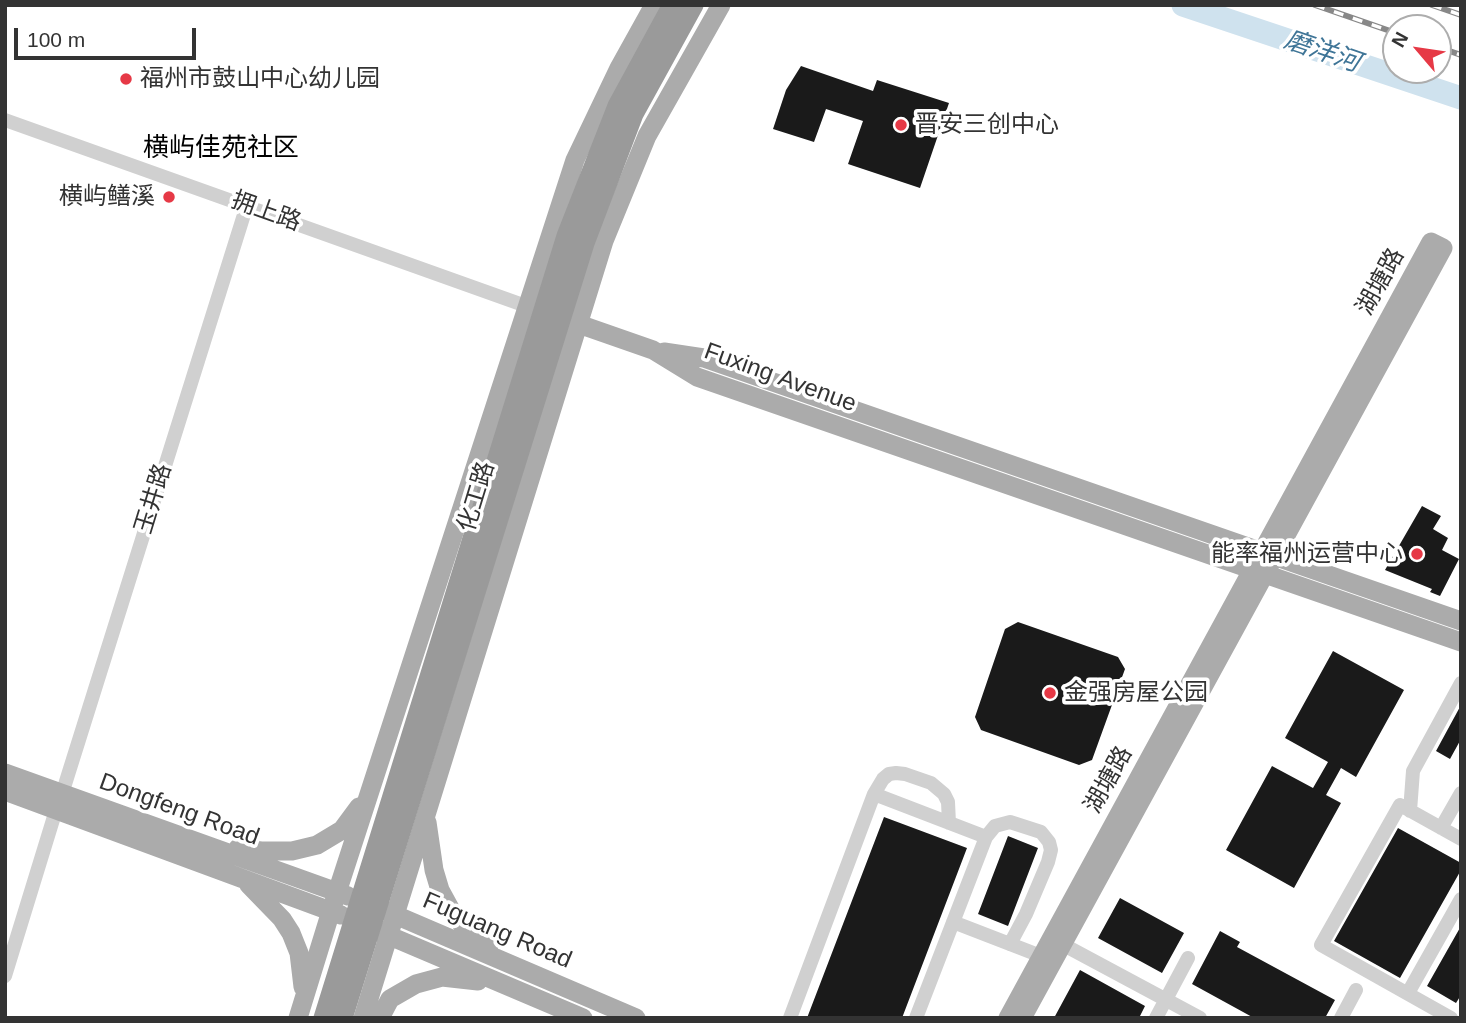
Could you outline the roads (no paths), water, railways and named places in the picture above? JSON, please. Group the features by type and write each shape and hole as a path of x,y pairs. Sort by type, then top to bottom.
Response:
{"highway":[{"name":"化工路","path":"324,1018 567,236 618,106 673,5"},
{"name":"化工路","path":"342,1018 584,243 634,114 693,5"}],"main road":[{"path":"298,1018 575,160 619,68 654,5"},
{"path":"363,1018 598,259 648,136 721,5"},
{"name":"湖塘路","path":"1022,1018 1062,944 1267,553 1431,242 1443,248 1267,553"},
{"path":"526,306 653,351"},
{"name":"Fuxing Avenue","path":"653,351 704,358 1461,621"},
{"name":"Fuxing Avenue","path":"653,351 697,377 1461,642"},
{"name":"湖塘路","path":"1008,1018 1258,571"},
{"path":"196,841 261,851 292,851 317,845 342,831 350,822 380,766"},
{"name":"Dongfeng Road","path":"5,773 59,802 240,877 334,901"},
{"name":"Dongfeng Road","path":"5,791 59,802 196,841 334,901"},
{"path":"426,815 436,879 458,921 474,934 510,950 586,996"},
{"path":"240,877 267,901 291,933 302,971 304,998"},
{"name":"Fuguang Road","path":"334,901 396,914 636,1018"},
{"name":"Fuguang Road","path":"334,901 389,936 583,1018"},
{"path":"380,1018 390,999 396,994 431,978 453,977 505,985"}],"street":[{"name":"拥上路","path":"5,120 526,306"},
{"name":"玉井路","path":"5,976 247,205"},
{"path":"1410,811 1413,771 1461,684"},
{"path":"790,1018 874,794 883,779 896,773 931,783 944,794 948,802 949,823"},
{"path":"1441,828 1461,793"},
{"path":"874,794 986,837"},
{"path":"1461,839 1400,805 1321,945 1453,1018 1461,1007"},
{"path":"916,1018 986,837 995,825 1010,822 1041,832 1049,842 1051,850 1026,914 1010,944"},
{"path":"1408,993 1461,899"},
{"path":"953,922 1041,956"},
{"path":"1062,944 1200,1018"},
{"path":"1156,1018 1188,958"},
{"path":"1341,1018 1356,990"}],"waterway":[{"name":"磨洋河","path":"1183,5 1461,98"}],"railway":[{"path":"1315,5 1382,28"},
{"path":"1432,5 1461,15"},
{"path":"1452,52 1461,55"}],"place":[{"name":"福州市鼓山中心幼儿园","path":"126,79"},
{"name":"晋安三创中心","path":"901,125"},
{"name":"横屿鳝溪","path":"169,197"},
{"name":"能率福州运营中心","path":"1417,554"},
{"name":"金强房屋公园","path":"1050,693"}],"district":[{"name":"横屿佳苑社区","path":"221,149"}]}
